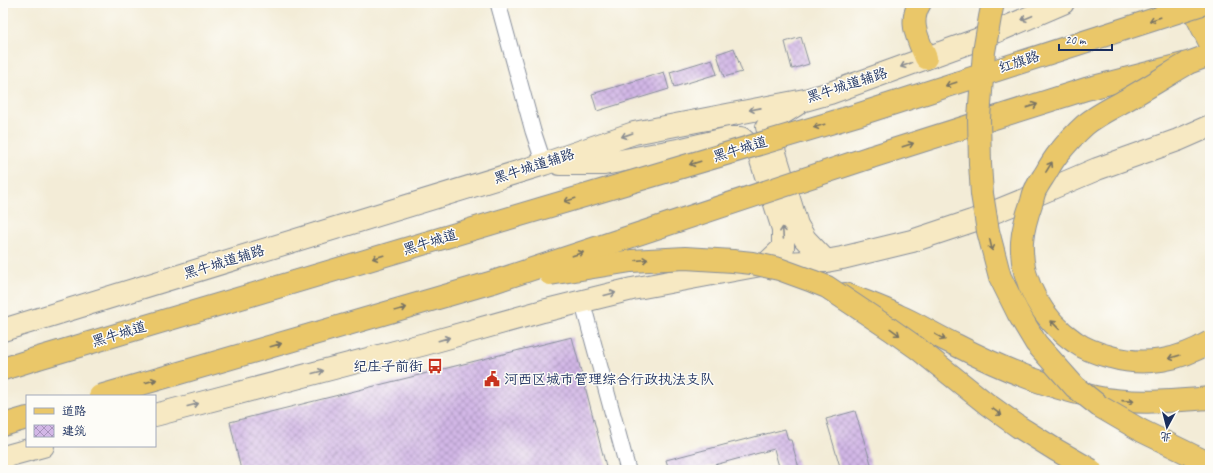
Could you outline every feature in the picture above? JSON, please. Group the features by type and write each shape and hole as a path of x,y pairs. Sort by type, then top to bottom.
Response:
{"main road":[{"path":"920,3 915,16 914,28 926,58"},
{"path":"993,3 983,60 979,118 982,194 988,231 1000,276 1018,313 1036,342 1075,387 1099,406 1142,431 1210,464"},
{"name":"黑牛城道辅路","path":"3,330 544,164 634,133 805,100 830,93 979,39 1063,3"},
{"path":"1190,3 1210,43"},
{"name":"红旗路","path":"856,114 1205,3"},
{"path":"103,395 493,282 871,157 1086,89 1188,63 1210,55"},
{"path":"1188,63 1085,125 1057,155 1037,187 1028,211 1024,225 1022,244 1023,259 1030,287 1046,315 1056,326 1076,343 1089,350 1132,362 1148,362 1166,360 1183,355 1210,342"},
{"path":"805,100 772,120 767,127 797,225 805,239 826,261"},
{"name":"黑牛城道","path":"3,369 856,114"},
{"path":"156,415 362,361 543,310 632,289 766,264 826,261 912,241 972,221 1097,169 1178,140 1210,126"},
{"path":"544,164 604,164 683,149 730,138 741,138 759,154 783,229 783,248 766,264"},
{"path":"493,282 631,261 685,258 733,261 759,265 779,269 899,316 1008,370 1030,379 1060,388 1096,397 1118,400 1148,402 1210,398"},
{"path":"828,287 901,337 1019,428 1091,470"},
{"path":"3,362 35,359"},
{"path":"3,425 26,418"},
{"path":"3,457 39,447"}],"street":[{"path":"498,3 533,131 544,164"},
{"path":"582,301 628,470"}],"building":[{"path":"801,37 809,64 792,69 785,42"},
{"path":"734,48 742,72 724,77 717,54"},
{"path":"712,59 717,74 674,87 670,72"},
{"path":"664,72 669,89 597,111 592,94"},
{"name":"河西区城市管理综合行政执法支队","path":"572,337 607,470 241,470 230,422"},
{"path":"855,411 873,470 841,470 826,419"},
{"path":"785,429 788,440 791,440 799,468 780,470 774,449 696,470 669,470 666,460"}],"place":[{"name":"纪庄子前街","path":"435,366"},
{"name":"河西区城市管理综合行政执法支队","path":"492,379"}]}
